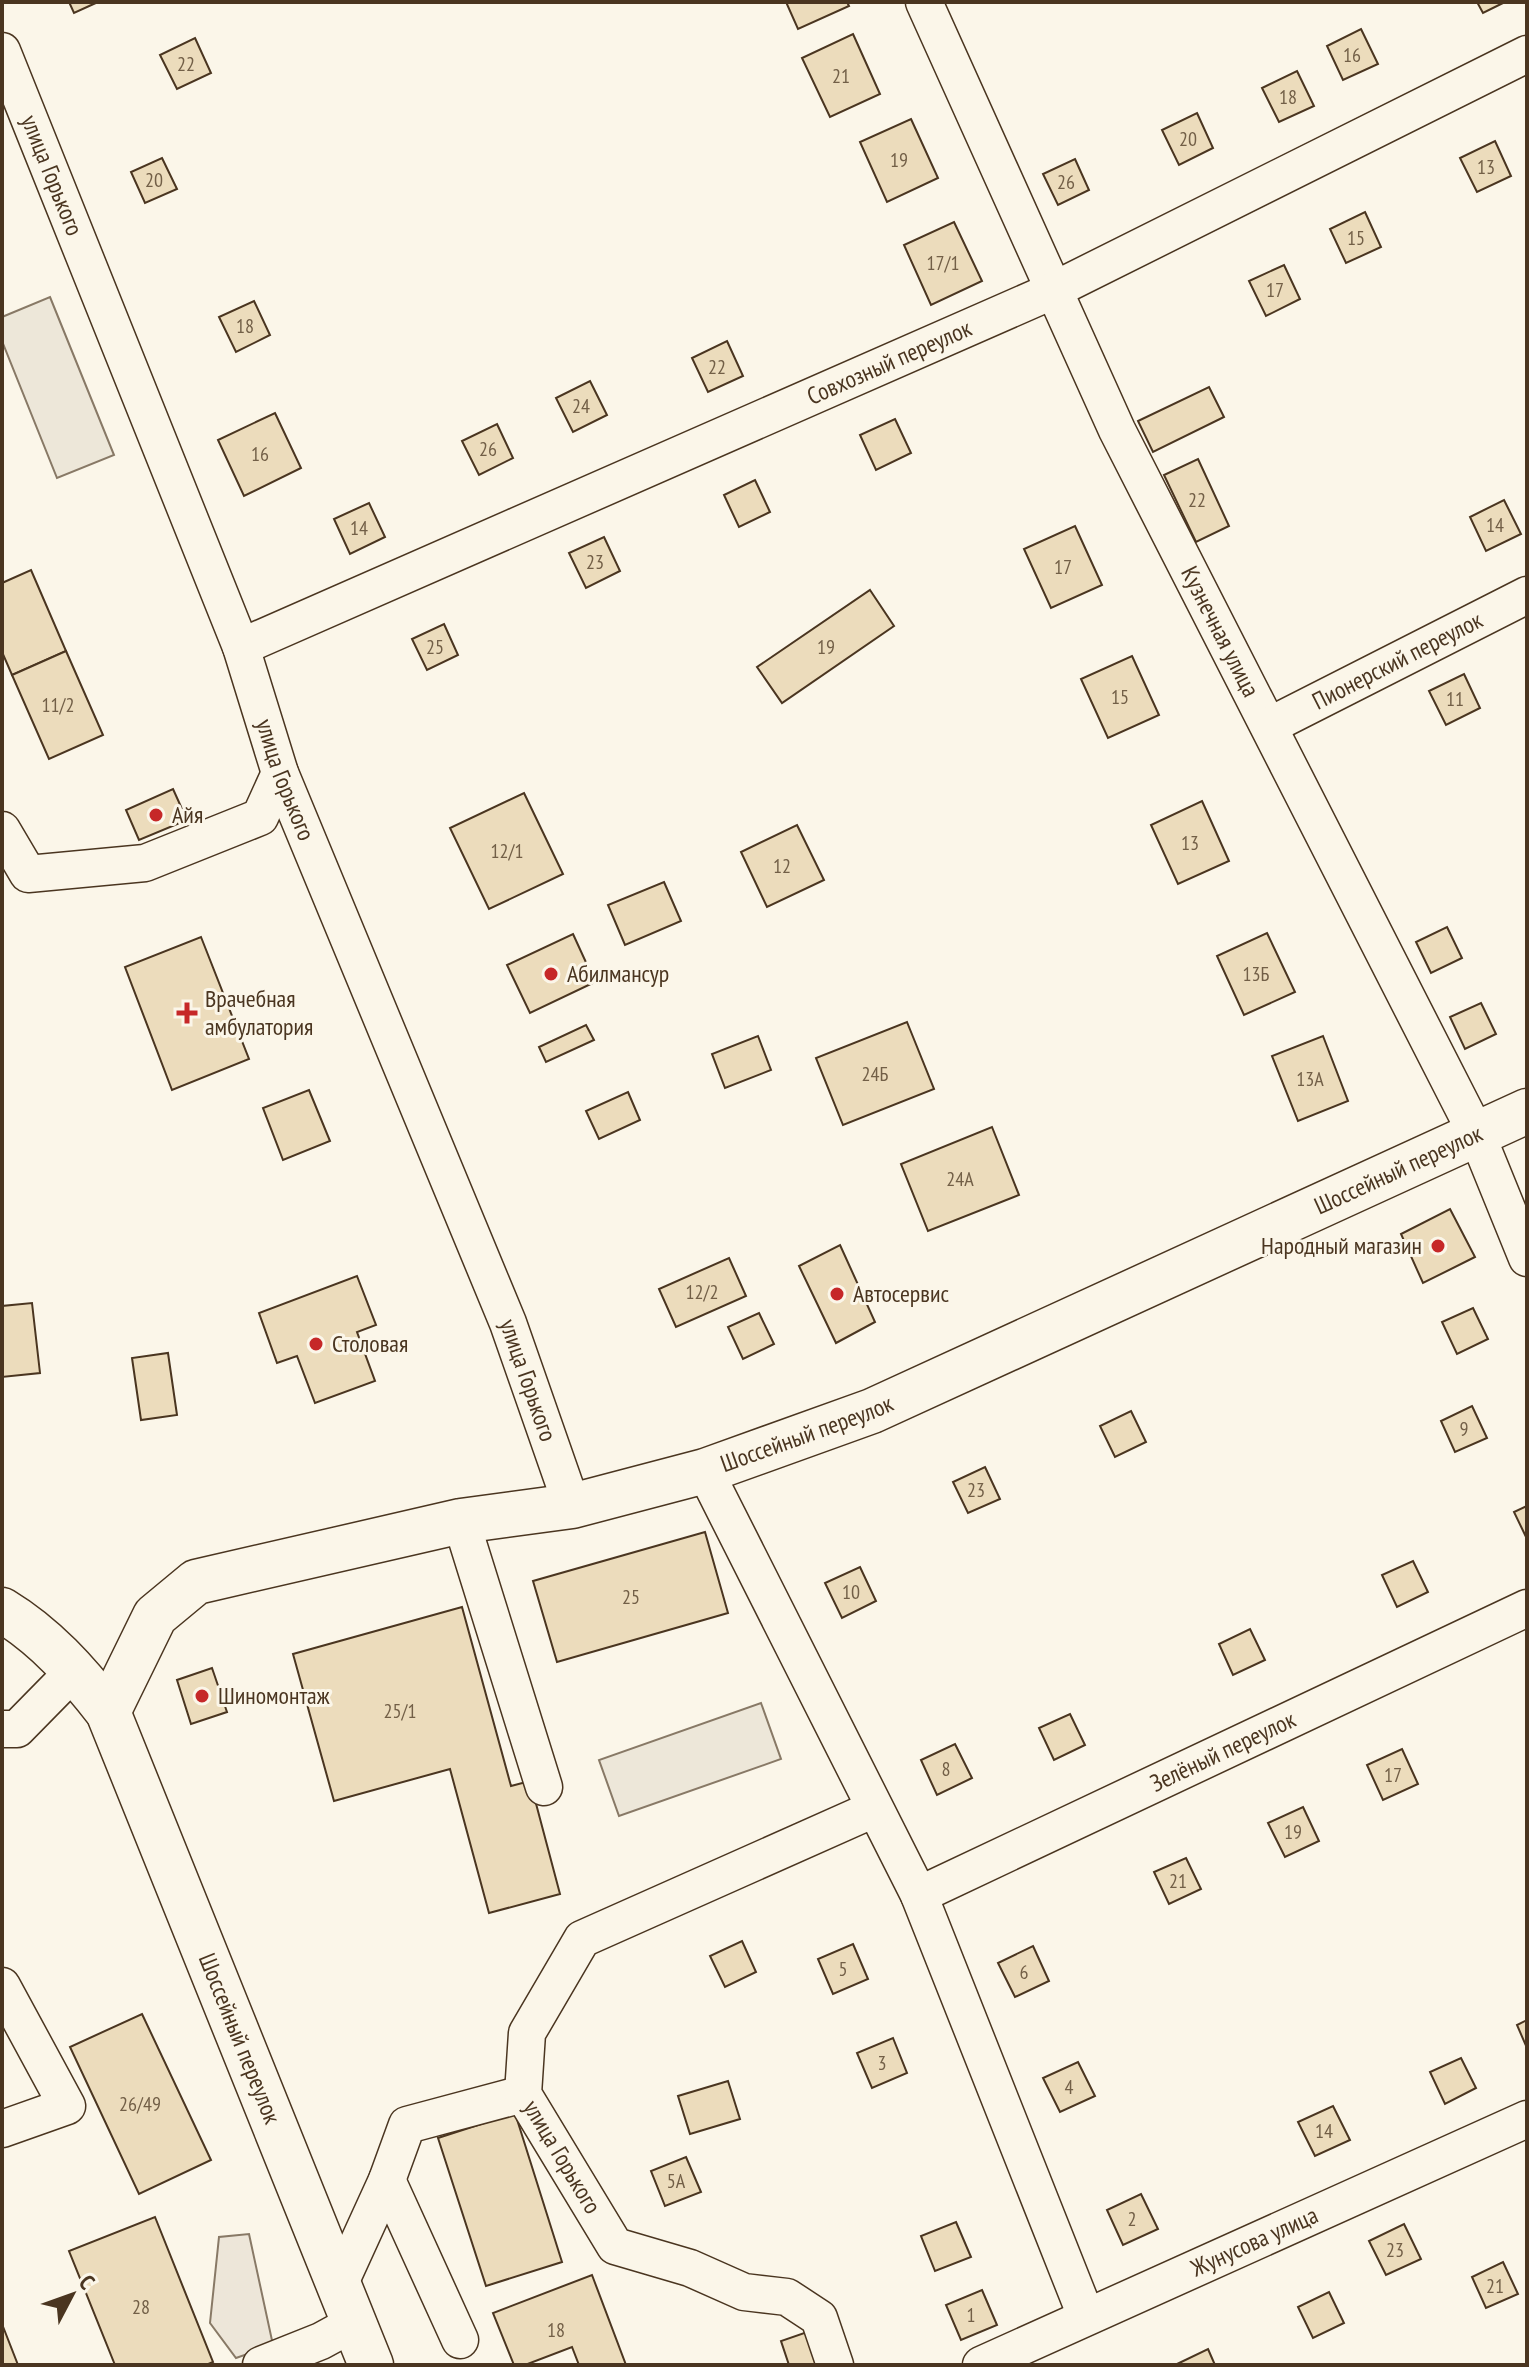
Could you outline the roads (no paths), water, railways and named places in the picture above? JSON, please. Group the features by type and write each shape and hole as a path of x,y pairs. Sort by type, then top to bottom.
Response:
{"main road":[{"name":"Шоссейный переулок","path":"108,1712 155,1616 196,1582 461,1521 572,1506 705,1471 872,1411 1527,1111"},
{"name":"Шоссейный переулок","path":"2,1610 31,1627 108,1712 371,2365"}],"street":[{"name":"Кузнечная улица","path":"924,2 1117,430 1477,1135 1527,1258"},
{"name":"улица Горького","path":"2,51 241,647 280,773 508,1323 572,1506"},
{"name":"Совхозный переулок","path":"241,647 1052,291 1527,54"},
{"name":"Пионерский переулок","path":"1269,726 1527,595"},
{"path":"2,830 15,879 145,863 260,817 280,773"},
{"path":"705,1471 919,1895 1086,2316"},
{"path":"461,1521 544,1787"},
{"name":"Зелёный переулок","path":"919,1895 1527,1608"},
{"path":"2,1729 17,1729 74,1671"},
{"name":"улица Горького","path":"835,2365 819,2318 787,2297 744,2292 690,2268 615,2246 523,2094 527,2033 582,1939 874,1809"},
{"path":"2,1986 67,2106 2,2129"},
{"path":"261,2365 321,2341 346,2304 407,2125 523,2094"},
{"name":"Жунусова улица","path":"981,2365 1527,2119"},
{"path":"387,2180 460,2340"}],"place":[{"name":"Айя","path":"156,815"},
{"name":"Абилмансур","path":"551,974"},
{"name":"Врачебная амбулатория","path":"187,1013"},
{"name":"Народный магазин","path":"1438,1246"},
{"name":"Автосервис","path":"837,1294"},
{"name":"Столовая","path":"316,1344"},
{"name":"Шиномонтаж","path":"202,1696"}]}
